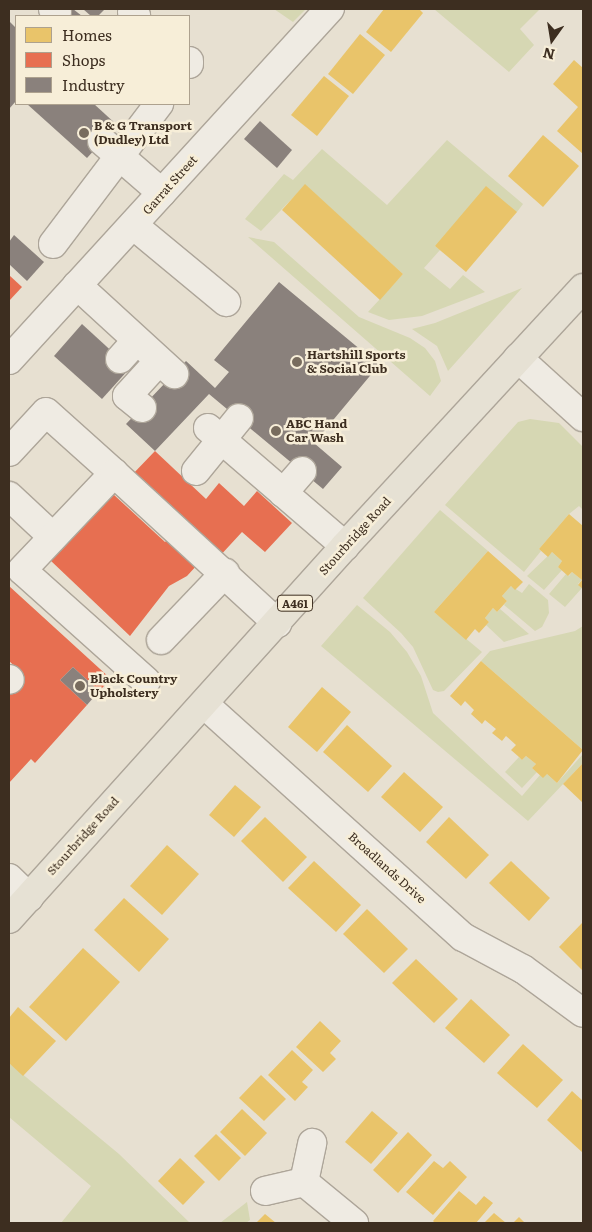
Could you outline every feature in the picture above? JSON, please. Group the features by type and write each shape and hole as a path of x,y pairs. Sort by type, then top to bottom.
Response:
{"main road":[{"name":"Stourbridge Road","path":"9,919 345,546 583,288"}],"street":[{"name":"Garrat Street","path":"13,346 77,285 330,9"},
{"path":"53,244 111,148 158,105"},
{"path":"111,148 162,193"},
{"path":"133,225 226,302"},
{"path":"77,285 128,349 167,367 127,396 142,408"},
{"path":"518,358 583,417"},
{"path":"9,452 46,412 225,573 277,623"},
{"path":"196,471 214,434 238,418"},
{"path":"214,434 345,546"},
{"path":"283,493 302,471"},
{"path":"114,473 22,570 146,681"},
{"path":"9,496 53,537"},
{"path":"161,640 225,573"},
{"name":"Broadlands Drive","path":"204,704 463,937 523,969 583,1013"},
{"path":"9,878 29,896"},
{"path":"304,1182 312,1143"},
{"path":"265,1191 304,1182"},
{"path":"304,1182 354,1223"}],"green space":[{"path":"274,9 306,9 293,22"},
{"path":"434,9 540,9 520,29 534,45 509,72"},
{"path":"447,140 523,204 517,212 435,246 440,250 424,268 450,289 463,275 485,292 422,316 389,320 368,312 403,274 305,185 261,231 245,219 284,174 293,180 322,149 387,205"},
{"path":"248,237 274,242 359,317 410,338 425,348 435,361 441,381 430,396"},
{"path":"522,288 448,371 437,346 412,329 435,323"},
{"path":"530,419 559,423 583,447 583,510 579,506 569,514 539,549 541,551 524,572 445,505 518,422"},
{"path":"440,510 488,551 434,612 482,652 444,691 438,692 433,690 413,647 401,633 363,598"},
{"path":"552,552 562,561 558,567 562,570 544,590 527,576"},
{"path":"572,572 582,580 578,584 582,588 565,607 549,594 566,574 569,576"},
{"path":"529,584 548,600 549,613 542,627 535,631 504,605 507,601 502,596 511,586 522,593"},
{"path":"357,605 390,632 407,652 421,676 433,713 522,796 540,775 547,774 557,783 583,754 583,763 528,821 321,646"},
{"path":"493,608 497,612 500,609 529,634 504,642 486,625 489,622 485,618"},
{"path":"583,626 583,750 481,661 490,651 575,631"},
{"path":"526,756 536,764 532,768 537,772 522,788 505,772 519,757 522,760"},
{"path":"9,1063 119,1154 190,1223 61,1223 91,1186 9,1117"},
{"path":"247,1202 250,1220 246,1223 220,1223"}],"building: Homes":[{"path":"384,9 419,9 423,13 391,52 366,32"},
{"path":"360,34 385,55 353,94 328,74"},
{"path":"574,60 583,68 583,154 557,131 578,107 553,84"},
{"path":"324,76 349,96 317,136 291,115"},
{"path":"543,135 579,166 543,207 508,176"},
{"path":"305,184 403,274 380,300 282,210"},
{"path":"486,186 517,212 466,272 435,246"},
{"path":"569,514 583,526 583,589 578,585 582,580 572,572 568,576 558,567 562,561 552,552 548,557 539,549"},
{"path":"488,551 523,582 515,590 511,586 502,596 507,601 497,612 493,608 485,618 489,622 479,633 475,629 466,640 434,612"},
{"path":"481,661 583,750 557,783 547,774 543,778 532,768 536,764 526,756 522,760 511,750 516,745 506,736 502,741 492,733 496,729 485,720 482,724 471,714 474,710 465,701 461,706 450,696"},
{"path":"322,687 351,712 317,752 288,727"},
{"path":"347,725 392,766 368,792 323,752"},
{"path":"583,763 583,803 563,784"},
{"path":"404,772 443,807 420,832 381,797"},
{"path":"235,785 261,807 234,837 209,815"},
{"path":"265,817 307,857 283,882 241,841"},
{"path":"449,817 489,855 466,879 426,842"},
{"path":"167,845 199,874 162,915 130,886"},
{"path":"314,861 361,905 336,932 288,888"},
{"path":"511,861 550,898 529,921 489,883"},
{"path":"124,898 169,939 139,972 94,930"},
{"path":"367,909 408,949 384,973 343,934"},
{"path":"583,922 583,971 559,947"},
{"path":"83,948 120,982 66,1041 29,1007"},
{"path":"416,959 458,999 434,1023 392,983"},
{"path":"471,999 510,1035 484,1063 445,1028"},
{"path":"18,1007 56,1041 23,1076 9,1063 9,1018"},
{"path":"320,1021 341,1041 330,1053 336,1059 323,1072 296,1047"},
{"path":"523,1044 563,1080 537,1108 497,1073"},
{"path":"292,1050 313,1070 302,1082 308,1087 295,1101 268,1075"},
{"path":"261,1075 286,1099 264,1121 239,1098"},
{"path":"572,1091 583,1101 583,1153 547,1120"},
{"path":"242,1109 267,1133 245,1156 220,1132"},
{"path":"372,1111 398,1133 371,1164 345,1142"},
{"path":"408,1132 432,1155 398,1193 373,1170"},
{"path":"216,1134 241,1158 219,1181 194,1156"},
{"path":"180,1158 205,1182 183,1205 158,1181"},
{"path":"434,1161 443,1168 450,1161 467,1177 433,1215 406,1192"},
{"path":"459,1191 476,1205 484,1196 493,1203 476,1223 435,1223 433,1221"},
{"path":"494,1213 506,1223 484,1223"},
{"path":"265,1214 276,1223 256,1223"},
{"path":"519,1217 525,1223 513,1223"}],"building: Shops":[{"path":"9,275 22,287 9,301"},
{"path":"155,451 206,499 219,483 244,506 257,491 292,523 265,552 242,532 218,558 130,477"},
{"path":"113,494 165,542 170,537 198,564 187,576 169,586 130,636 50,560"},
{"path":"9,586 111,679 99,691 73,667 60,680 87,705 35,763 31,759 9,783 9,681 19,670 9,661"}],"building: Industry":[{"path":"60,9 73,9 81,15 54,15"},
{"path":"83,9 105,9 99,15 90,15"},
{"path":"9,21 15,27 15,102 9,109"},
{"name":"B & G Transport (Dudley) Ltd","path":"28,105 95,105 117,125 87,158"},
{"path":"260,121 292,150 277,168 244,139"},
{"path":"14,235 44,262 27,281 9,264 9,242"},
{"name":"Hartshill Sports & Social Club","path":"279,282 379,365 314,443 342,467 323,489 209,394 155,451 126,424 186,361 215,388 229,372 214,360"},
{"path":"82,324 130,368 102,399 54,356"},
{"name":"Black Country Upholstery","path":"73,667 99,691 87,705 60,680"}],"place":[{"name":"B & G Transport (Dudley) Ltd","path":"84,133"},
{"name":"Hartshill Sports & Social Club","path":"297,362"},
{"name":"ABC Hand Car Wash","path":"276,431"},
{"name":"Black Country Upholstery","path":"80,686"}]}
